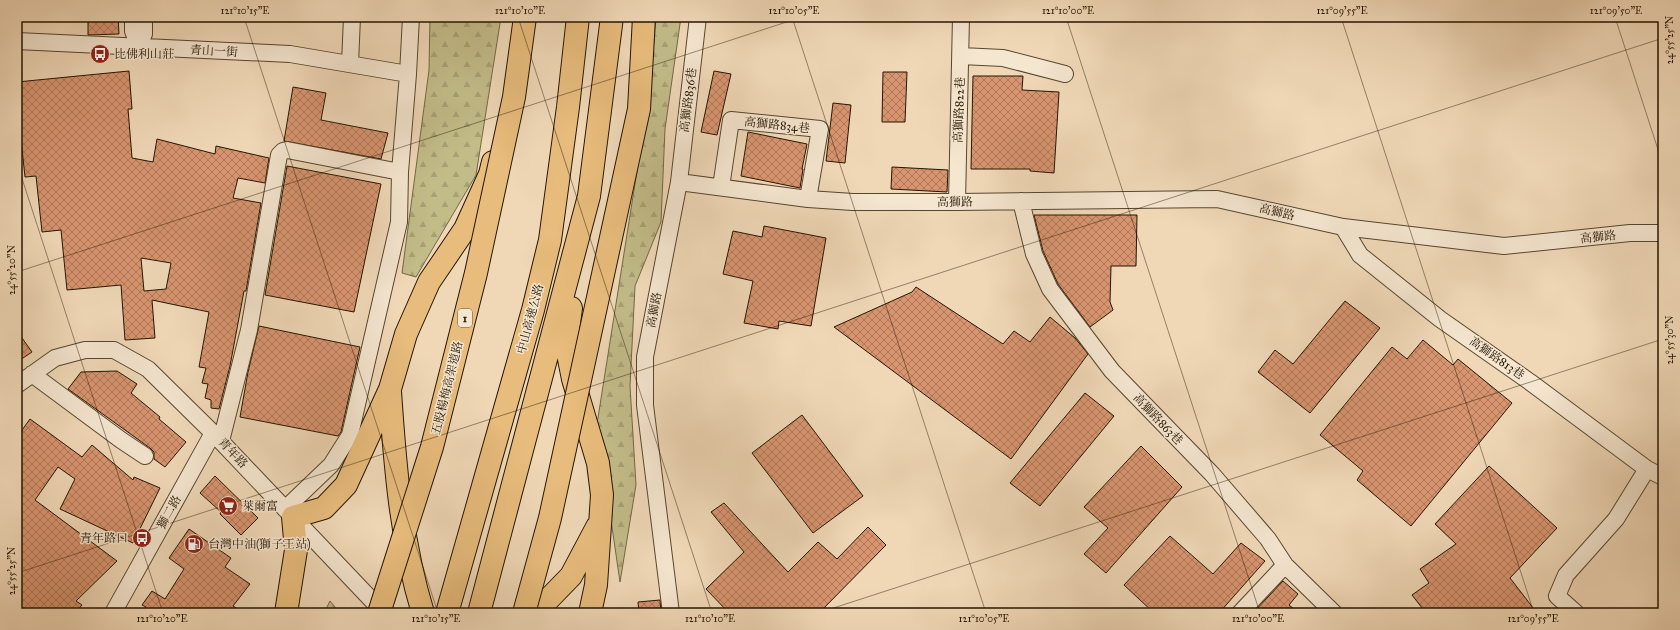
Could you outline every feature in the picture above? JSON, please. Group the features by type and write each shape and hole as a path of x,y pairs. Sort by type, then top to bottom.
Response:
{"highway":[{"name":"五股楊梅高架道路","path":"379,613 432,447 476,273 514,97 525,17"},
{"path":"286,613 296,550 289,513 324,508 346,485 390,389 406,334 429,282 465,229 490,174 534,17"},
{"name":"中山高速公路","path":"447,613 533,310 550,240 568,107 578,17"},
{"path":"590,613 596,585 602,495 598,463 573,379 568,354 568,331 589,196 612,17"},
{"path":"524,613 550,518 639,110 644,17"},
{"path":"479,613 589,196"},
{"path":"390,389 392,426 401,515 415,588 423,613"},
{"path":"536,613 570,576 600,522"}],"street":[{"path":"133,17 133,32 139,47"},
{"path":"139,47 144,34 144,17"},
{"path":"350,64 352,17"},
{"path":"289,513 331,465 350,435 400,222 400,172 411,17"},
{"name":"高獅路836巷","path":"679,182 698,17"},
{"name":"高獅路822巷","path":"957,202 961,17"},
{"name":"青山一街","path":"17,41 290,54 408,74"},
{"path":"961,56 1003,58 1065,74"},
{"name":"高獅路834巷","path":"721,187 731,120 820,129 808,199"},
{"name":"獅二路","path":"113,613 217,437 248,330 279,155 286,150 400,172"},
{"name":"高獅路","path":"671,613 645,405 645,357 679,182 808,199 853,202 1217,199 1343,227 1504,246 1630,233 1663,233"},
{"name":"高獅路863巷","path":"1021,200 1034,254 1050,289 1112,371 1212,474 1268,539 1285,565 1334,613"},
{"name":"高獅路813巷","path":"1343,227 1360,255 1440,319 1530,382 1647,469 1663,477"},
{"name":"青年路","path":"17,385 55,358 85,350 114,350 148,369 217,437 384,613"},
{"path":"32,374 145,456"},
{"path":"1576,613 1557,596 1566,575 1616,520 1647,469"},
{"path":"1240,613 1285,565"}],"green space":[{"path":"430,17 501,17 476,175 416,277 402,273 429,70"},
{"path":"656,17 681,17 665,129 661,222 635,286 630,386 636,485 620,582 597,424 650,89"},
{"path":"330,601 340,613 324,613"}],"building":[{"path":"88,17 118,17 119,34 88,35"},
{"path":"129,71 132,109 128,109 132,158 153,162 157,139 215,154 216,146 269,158 265,183 238,178 233,198 261,203 246,291 244,291 230,366 219,409 211,408 211,400 205,398 208,384 202,383 206,368 199,367 209,312 152,300 155,338 125,340 121,285 67,290 61,230 42,232 36,176 25,177 18,111 17,112 17,82","holes":["141,258 171,263 166,289 144,291"]},
{"path":"714,71 731,74 717,135 701,132"},
{"path":"883,72 907,72 905,122 882,122"},
{"path":"973,76 1023,76 1022,90 1059,92 1054,173 1030,171 1030,169 971,169"},
{"path":"293,87 326,93 321,120 388,133 381,159 284,141"},
{"path":"833,103 851,105 845,163 826,161"},
{"path":"748,132 807,144 800,188 741,176"},
{"path":"287,166 381,184 354,312 265,295"},
{"path":"892,167 948,170 947,192 891,189"},
{"path":"1034,215 1137,215 1136,266 1111,266 1110,302 1113,310 1090,327 1058,284 1043,251"},
{"path":"764,226 826,238 811,326 779,321 778,329 744,323 753,281 723,274 733,231 762,237"},
{"path":"916,287 1003,344 1014,331 1030,342 1050,317 1075,338 1088,354 1011,459 834,327 912,292"},
{"path":"1345,301 1380,328 1310,413 1258,372 1275,350 1293,364"},
{"path":"259,326 360,347 341,432 338,436 240,417 248,372"},
{"path":"17,331 32,352 17,362"},
{"path":"1423,340 1453,365 1458,359 1512,403 1411,526 1357,480 1363,471 1320,435 1392,347 1407,359"},
{"path":"117,371 137,384 131,393 160,417 159,419 186,442 165,467 154,459 154,452 150,448 68,389 81,372"},
{"path":"1085,393 1114,416 1040,506 1010,483"},
{"path":"802,415 863,496 813,533 752,453"},
{"path":"30,419 82,457 92,445 133,480 134,477 160,488 133,543 60,509 75,479 58,467 35,500 117,561 76,601 82,605 75,613 17,613 17,437"},
{"path":"1141,446 1182,487 1106,573 1084,554 1108,528 1084,507"},
{"path":"1489,466 1557,528 1510,578 1537,613 1426,613 1412,595 1429,583 1420,569 1456,544 1435,524"},
{"name":"萊爾富","path":"215,476 258,518 241,535 220,514 221,512 200,493"},
{"path":"724,503 788,572 818,542 837,559 868,527 886,545 819,613 729,613 706,589 744,552 711,512"},
{"path":"189,529 231,558 225,567 250,584 233,606 244,613 142,613 146,607 142,605 152,591 165,599 184,569 169,558"},
{"path":"1170,536 1213,574 1241,543 1265,561 1219,613 1154,613 1124,585"},
{"path":"1283,581 1298,594 1289,605 1299,613 1253,613"},
{"path":"660,600 661,613 639,613 638,602"}],"place":[{"name":"比佛利山莊","path":"100,54"},
{"name":"萊爾富","path":"228,506"},
{"name":"青年路口","path":"142,538"},
{"name":"台灣中油(獅子王站)","path":"194,544"}]}
